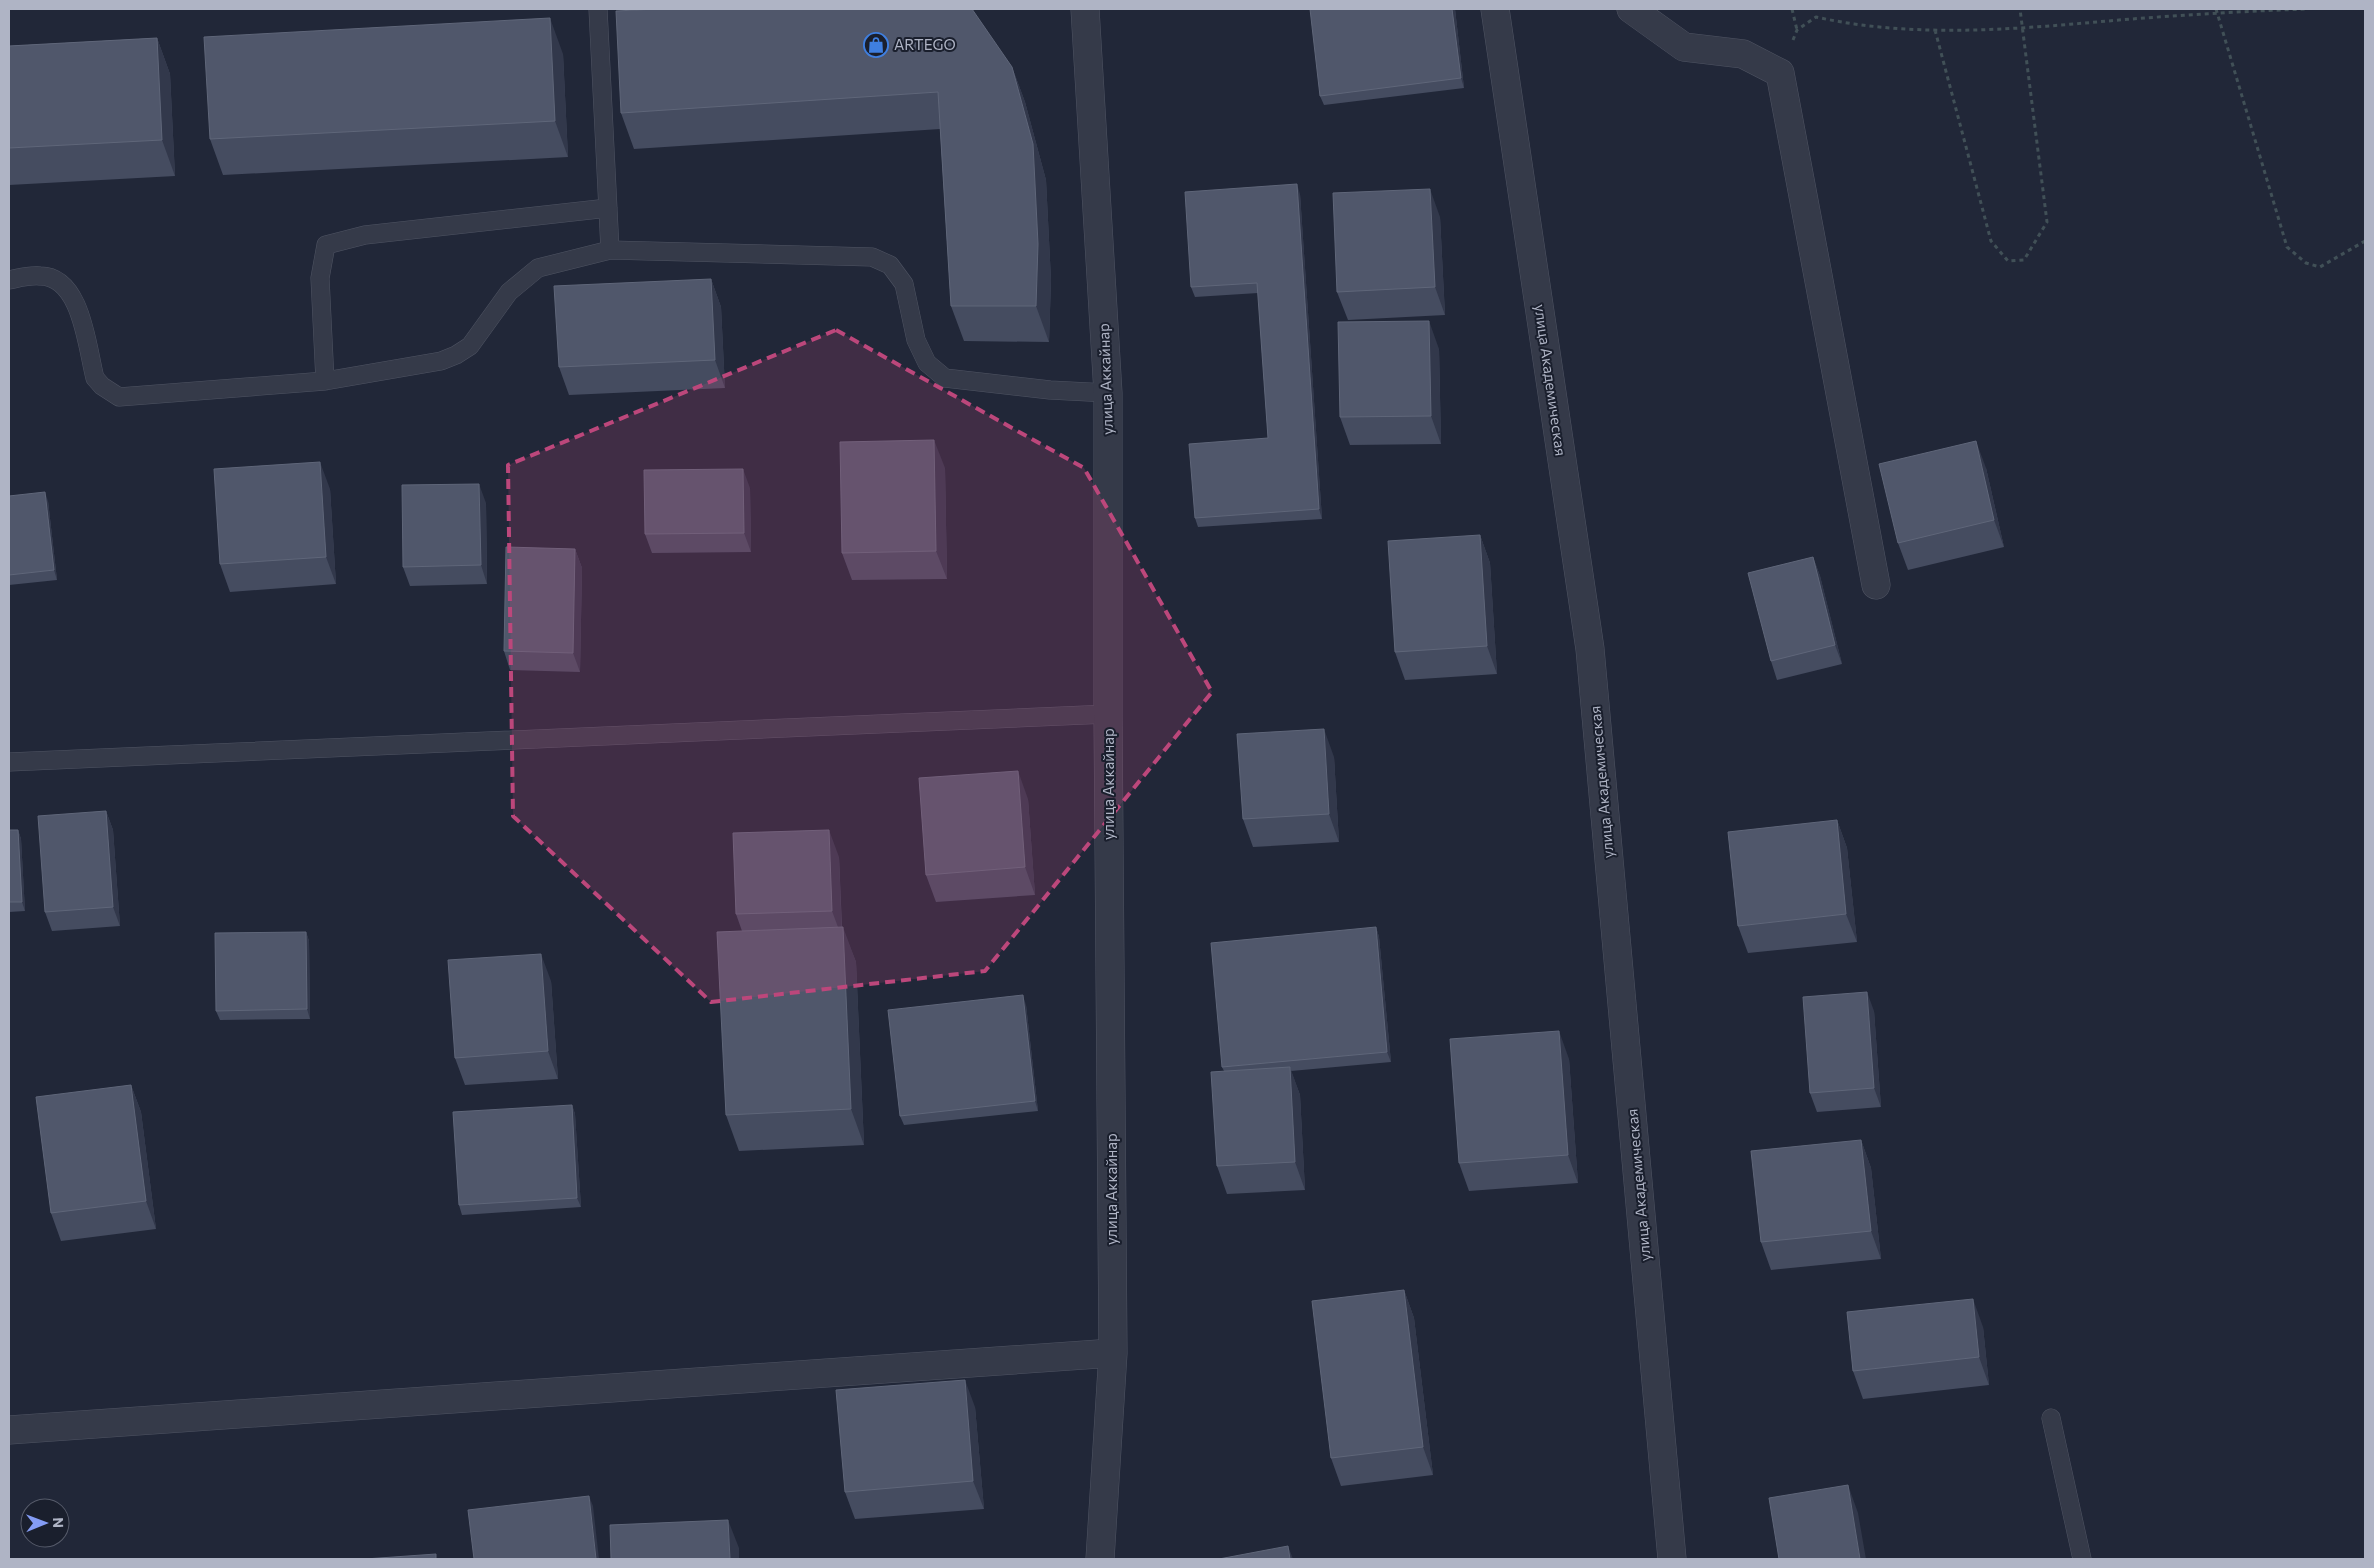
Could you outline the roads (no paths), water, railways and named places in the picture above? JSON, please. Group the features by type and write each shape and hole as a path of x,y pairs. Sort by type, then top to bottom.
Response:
{"street":[{"name":"улица Аккайнар","path":"1086,9 1108,393 1108,714 1113,1353 1100,1559"},
{"name":"улица Академическая","path":"1495,9 1590,648 1672,1559"},
{"path":"1631,9 1684,47 1743,54 1780,73 1876,585"},
{"path":"9,1430 1113,1353"}],"lane":[{"path":"598,9 610,250"},
{"path":"325,381 320,278 326,245 364,236 608,208"},
{"path":"9,280 41,275 56,280 68,293 82,316 95,378 102,386 119,396 325,381 440,360 456,355 470,346 509,292 538,268 610,250 872,258 890,265 904,284 916,340 927,364 945,378 1050,390 1108,393"},
{"path":"9,762 1108,714"},
{"path":"2052,1418 2082,1559"}],"place":[{"name":"ARTEGO","path":"876,45"}]}
